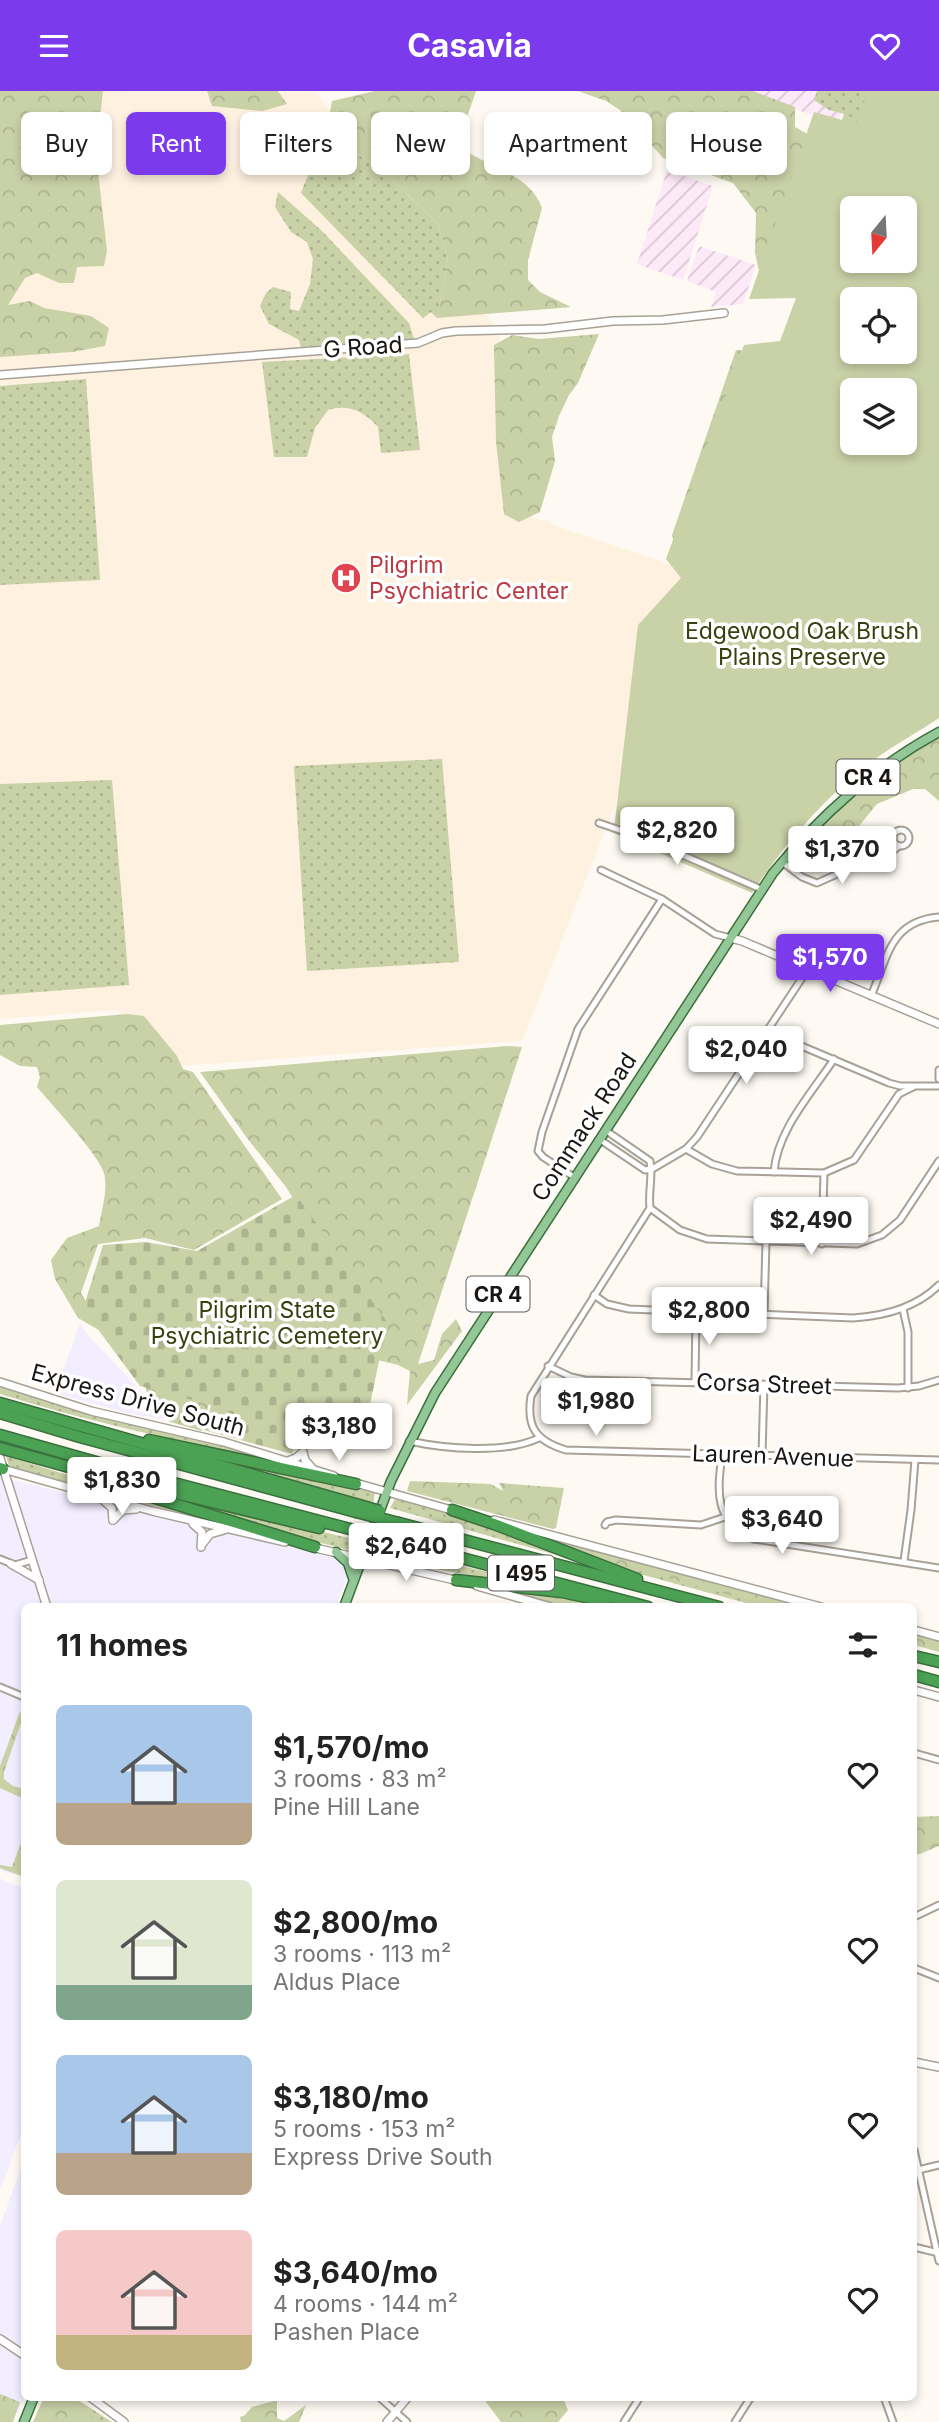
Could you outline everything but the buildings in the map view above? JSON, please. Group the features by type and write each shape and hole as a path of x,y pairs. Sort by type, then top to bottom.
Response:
{"highway":[{"name":"Express Drive South","path":"0,1403 76,1426"},
{"name":"I 495","path":"2,1413 80,1437 358,1508 454,1537 703,1603"},
{"path":"76,1426 117,1432 356,1484"},
{"path":"76,1426 358,1508"},
{"path":"0,1435 349,1532"},
{"path":"0,1448 57,1464 349,1532"},
{"path":"57,1464 98,1480 315,1548"},
{"path":"452,1510 501,1526 672,1595"},
{"name":"I 495","path":"349,1532 449,1554 636,1603"},
{"path":"456,1580 562,1592 608,1602 633,1602"},
{"path":"917,1657 939,1662"},
{"path":"917,1676 939,1682"}],"main road":[{"name":"G Road","path":"0,375 418,343 442,333 465,330 545,329 724,313"},
{"name":"Commack Road","path":"345,1603 386,1493 435,1393 762,890 782,862 846,795 889,762 939,732"},
{"path":"731,938 939,1024"},
{"name":"Express Drive South","path":"0,1382 99,1413 224,1442 386,1493 806,1603"},
{"path":"287,1461 303,1452 305,1460 312,1468"},
{"path":"0,1458 1,1469 46,1603"},
{"path":"1,1469 152,1511 456,1580 537,1603"},
{"path":"9,1492 15,1481 26,1476"},
{"path":"99,1496 111,1507 113,1520 127,1509 152,1511"},
{"path":"182,1518 201,1529 201,1547 209,1534 228,1529"},
{"path":"336,1552 348,1563 354,1579"},
{"path":"11,1564 39,1580"},
{"path":"917,1631 939,1637"},
{"path":"917,1691 939,1697"},
{"path":"917,2063 939,2067"},
{"path":"0,2339 21,2353"},
{"path":"24,2422 33,2401"},
{"path":"95,2401 124,2422"},
{"path":"387,2422 405,2401"}],"street":[{"path":"598,823 646,839 762,890"},
{"path":"782,862 802,877 817,883 831,877 845,861 894,850 899,846"},
{"path":"601,870 662,899 715,934 731,938"},
{"path":"574,1177 538,1151 542,1132 578,1029 662,899"},
{"path":"871,996 892,946 903,929 913,922 939,917"},
{"path":"599,1139 645,1170 652,1170 686,1149 808,969"},
{"path":"766,1031 889,1083 913,1087 935,1084 939,1086"},
{"path":"774,1173 775,1158 783,1137 834,1059"},
{"path":"939,1070 939,1079"},
{"path":"686,1149 699,1158 725,1168 774,1173 824,1173 854,1160 899,1094 913,1087"},
{"path":"410,1441 428,1445 494,1448 525,1445 539,1438 530,1421 531,1395 650,1208 650,1161 605,1131"},
{"path":"650,1208 680,1230 698,1237 735,1242 857,1244 882,1235 900,1220 939,1161"},
{"path":"822,1244 824,1173"},
{"path":"764,1314 766,1242"},
{"path":"594,1295 618,1308 866,1317 902,1309 927,1296 939,1285"},
{"path":"902,1309 908,1332 908,1388"},
{"path":"695,1382 696,1311"},
{"name":"Corsa Street","path":"548,1366 585,1380 908,1388 939,1380"},
{"path":"762,1455 764,1384"},
{"name":"Lauren Avenue","path":"539,1438 566,1450 939,1461"},
{"path":"722,1455 719,1502 725,1517 743,1534 754,1539 939,1568"},
{"path":"904,1561 915,1460"},
{"path":"605,1525 607,1521 616,1520 701,1525 725,1517"},
{"path":"0,1559 11,1564 32,1560"},
{"path":"0,1687 21,1696"},
{"path":"917,1754 939,1760"},
{"path":"917,1916 939,1905"},
{"path":"917,1969 939,1978"},
{"path":"917,2165 939,2261"},
{"path":"918,2170 939,2165"},
{"path":"917,2248 938,2253"},
{"path":"383,2401 407,2422"},
{"path":"624,2422 637,2401"},
{"path":"735,2422 748,2401"},
{"path":"885,2401 893,2422"}],"shaded area":[{"name":"Pilgrim Psychiatric Center","path":"78,91 315,92 330,112 240,112 240,175 357,175 357,147 371,165 371,175 379,175 499,331 509,509 543,521 548,520 552,525 689,573 633,760 522,1041 179,1066 117,1010 0,1019 0,250 37,175 112,175 112,112 68,112"},
{"path":"738,91 849,91 838,123"},
{"path":"666,173 681,175 713,186 683,280 637,264"},
{"path":"699,246 756,265 743,304 711,307 716,292 687,281"},
{"path":"80,1323 86,1333 168,1420 126,1413 55,1393"},
{"path":"0,1477 353,1562 337,1603 21,1603 21,1856 13,1875 0,1870"},
{"path":"0,1879 21,1887 21,2134 0,2190"},
{"path":"21,2167 22,2401 18,2414 0,2403 0,2227"}],"green space":[{"path":"0,91 103,91 101,112 21,112 21,175 98,175 107,251 104,266 77,267 74,283 59,283 37,273 25,278 8,305 30,301 44,308 91,316 109,328 105,346 72,352 0,357"},
{"path":"207,91 278,91 287,104 262,111 212,106"},
{"path":"375,91 476,91 469,112 371,112 371,163 357,154 357,112 330,112 332,101"},
{"path":"578,91 753,91 795,107 795,127 809,135 759,271 755,253 756,213 733,183 711,175 787,175 787,112 666,112 666,159 652,146 652,112 622,112 606,101"},
{"path":"817,91 875,91 870,114 856,132 803,283 808,296 840,294 840,313 808,319 790,326 797,296 780,293 844,114 829,110 814,100"},
{"name":"Edgewood Oak Brush Plains Preserve","path":"868,91 939,91 939,718 879,756 837,791 792,839 752,893 611,832 615,821 638,625 681,578 666,559 744,345 780,341 796,298 749,299 814,112 856,124"},
{"path":"470,153 484,161 484,175 512,175 519,179 536,196 542,208 528,260 528,280 540,292 571,307 437,318 448,258 438,224 387,175 470,175"},
{"path":"357,154 371,163 371,175 387,175 438,224 448,258 437,318 431,312 423,318 301,193 308,175 357,175"},
{"path":"278,192 322,231 409,323 414,339 301,347 299,340 269,324 260,306 266,293 273,287 291,292 290,309 299,311 310,284 313,259 307,242 291,232 275,207"},
{"path":"939,288 939,302 917,305 917,289"},
{"path":"599,334 578,383 559,416 552,437 555,461 540,512 519,522 504,514 496,441 494,345 512,335 539,339"},
{"path":"736,350 751,351 676,550 672,535"},
{"path":"409,354 420,450 381,453 378,427 355,410 336,408 328,410 315,428 307,457 274,457 262,362"},
{"path":"86,379 100,580 0,585 0,386"},
{"path":"939,736 939,801 925,789 913,789 877,804 823,870 794,863 791,856 849,797 922,744"},
{"path":"442,759 459,962 307,971 294,766"},
{"path":"112,780 129,985 0,995 0,784"},
{"path":"127,1014 144,1016 177,1056 183,1069 193,1072 282,1199 194,1250 145,1238 98,1244 81,1293 104,1333 78,1318 55,1279 51,1260 67,1238 99,1226 105,1193 104,1173 84,1142 37,1087 40,1077 37,1067 20,1066 0,1055 0,1025"},
{"path":"507,1046 522,1047 418,1364 434,1360 442,1334 456,1319 462,1331 407,1405 410,1371 398,1365 278,1336 323,1247 286,1187 200,1072"},
{"name":"Pilgrim State Psychiatric Cemetery","path":"296,1195 387,1322 364,1434 300,1420 292,1454 204,1430 211,1405 140,1386 83,1309 103,1245 146,1242 197,1251"},
{"path":"145,1383 209,1403 202,1431 170,1422 147,1394"},
{"path":"0,1385 78,1411 252,1452 262,1458 65,1413 0,1394"},
{"path":"190,1452 315,1477 375,1493 373,1503"},
{"path":"6,1456 217,1523 13,1468 9,1466"},
{"path":"410,1481 491,1484 503,1491 499,1483 564,1488 556,1528 553,1529 407,1491"},
{"path":"165,1496 358,1540 356,1549 353,1551 273,1531"},
{"path":"395,1499 468,1518 574,1560 390,1508"},
{"path":"540,1536 796,1603 746,1603 625,1570"},
{"path":"375,1544 543,1586 482,1578 374,1556"},
{"path":"569,1546 796,1603 761,1603 610,1563"},
{"path":"508,1589 595,1603 554,1603 507,1591"},
{"path":"507,1591 580,1603 554,1603"},
{"path":"917,1634 939,1640 939,1652 917,1646"},
{"path":"21,1712 21,1723 4,1779 21,1788 21,1798 0,1788 0,1766"},
{"path":"939,1816 939,1846 920,1854 917,1854 917,1817"},
{"path":"21,1842 21,1876 0,1868 0,1865 12,1867"},
{"path":"0,2394 20,2402 13,2422 0,2422"},
{"path":"42,2401 80,2401 112,2422 33,2422"},
{"path":"45,2401 71,2401 99,2422 34,2422"},
{"path":"277,2401 277,2418 284,2421 306,2405 299,2422 241,2422 240,2417 252,2407"},
{"path":"485,2401 564,2401 568,2410 558,2422 501,2422"}],"place":[{"name":"Pilgrim Psychiatric Center","path":"346,578"}]}
